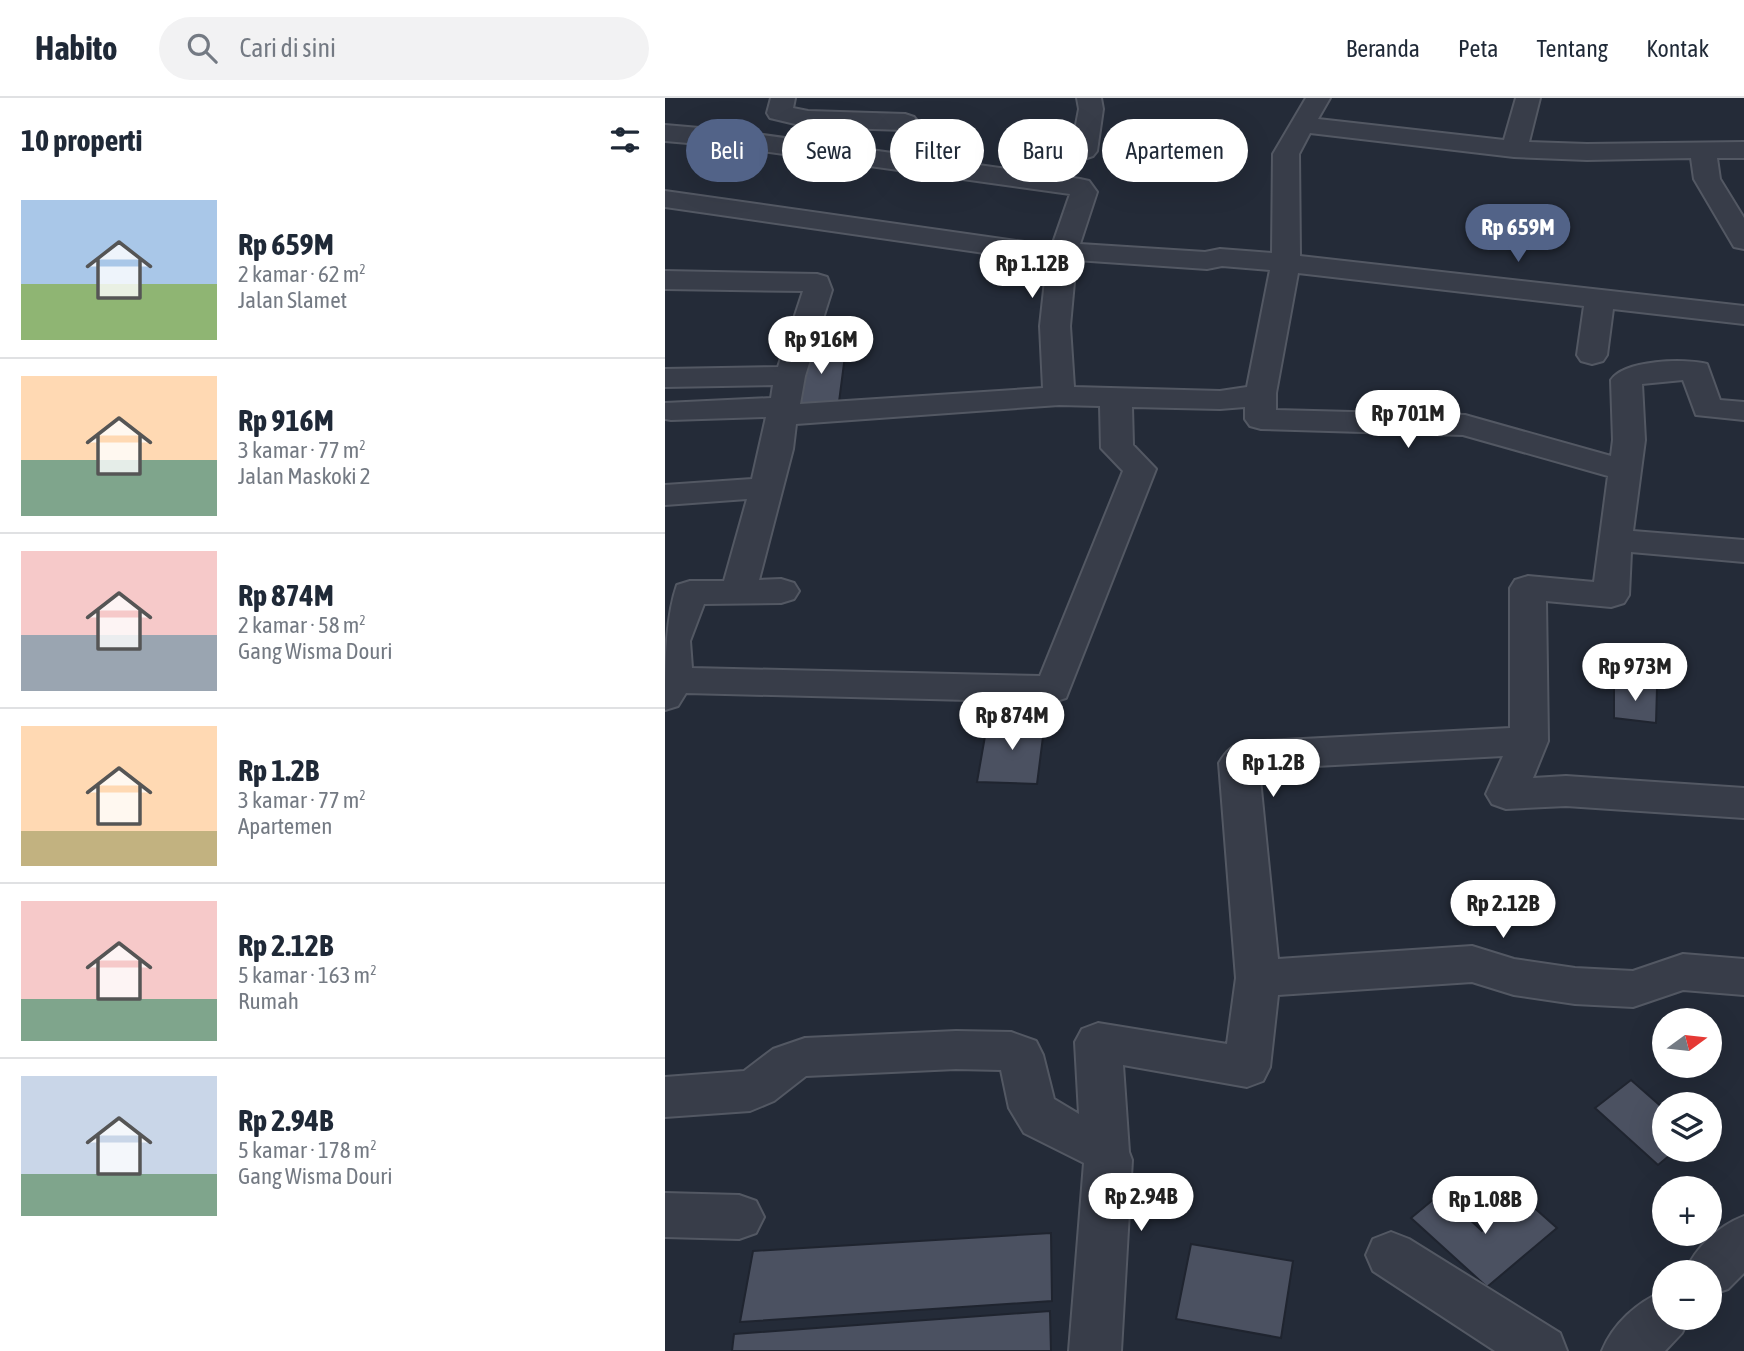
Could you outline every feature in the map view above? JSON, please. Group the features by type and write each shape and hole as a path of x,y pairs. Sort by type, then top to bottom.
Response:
{"street":[{"path":"1088,127 1090,98"},
{"path":"1318,98 1286,154 1286,263 1260,393 1261,419 1465,425 1624,470"},
{"path":"1514,149 1528,98"},
{"path":"666,135 807,119 890,122"},
{"path":"772,125 1077,186 1084,192 1063,253 1055,326 1059,396"},
{"path":"1303,125 1514,149 1599,152 1744,150"},
{"path":"1703,152 1707,179 1744,241"},
{"path":"1707,179 1738,180"},
{"path":"665,199 1063,253 1207,261 1220,257 1286,263 1744,316"},
{"path":"665,280 817,283 818,290 790,376 777,449 737,593"},
{"path":"1592,355 1600,299"},
{"path":"1744,411 1707,408 1696,355 1671,369 1633,374 1626,380 1629,440 1615,540 1611,595 1528,588 1529,740 1506,794 1566,791 1744,803"},
{"path":"665,379 790,376"},
{"path":"671,411 785,411 1059,396 1220,400 1251,397 1260,393"},
{"path":"781,592 690,593 671,641 670,689 1053,689 1140,469 1117,448 1115,398"},
{"path":"665,495 765,488"},
{"path":"1615,540 1744,551"},
{"path":"1094,1351 1104,1244 1108,1160 1105,1152 1098,1042 1247,1067 1258,978 1239,763 1241,759 1247,756 1529,740"},
{"path":"1258,978 1472,964 1514,977 1575,986 1633,989 1683,972 1744,978"},
{"path":"665,1097 750,1091 759,1087 785,1064 804,1057 1011,1051 1020,1055 1033,1108 1041,1118 1105,1152"},
{"path":"665,1215 739,1217"},
{"path":"1722,1260 1744,1239"},
{"path":"1391,1255 1541,1351"},
{"path":"1628,1351 1652,1328"}],"building":[{"path":"846,348 839,402 796,404 804,350"},
{"path":"1614,682 1657,688 1656,723 1614,718"},
{"path":"988,719 1045,721 1037,784 977,782"},
{"path":"1631,1080 1652,1098 1652,1160 1595,1108"},
{"path":"1441,1193 1482,1231 1521,1196 1557,1228 1487,1287 1411,1218"},
{"path":"1051,1233 1052,1301 740,1322 753,1251"},
{"path":"1191,1244 1293,1261 1281,1338 1176,1319"},
{"path":"1050,1311 1051,1351 732,1351 734,1334"}]}
